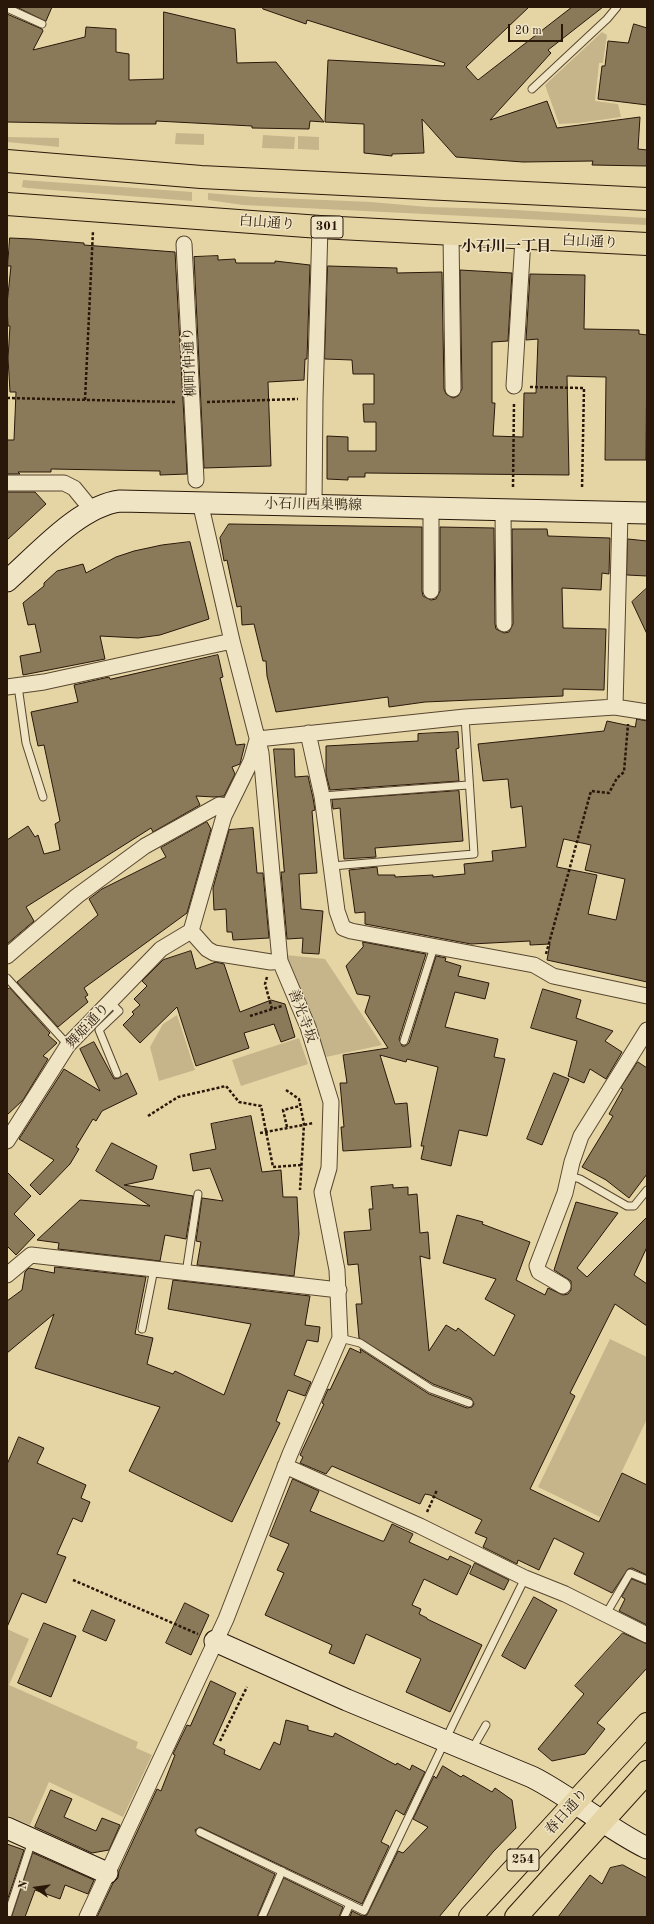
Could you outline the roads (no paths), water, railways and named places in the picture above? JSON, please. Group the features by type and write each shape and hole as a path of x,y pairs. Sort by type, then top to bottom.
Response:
{"main road":[{"path":"7,161 201,177 647,199"},
{"name":"白山通り","path":"7,204 320,227 523,239 647,244"},
{"name":"小石川西巣鴨線","path":"7,581 74,522 101,505 120,501 314,504 647,513"},
{"path":"208,1638 347,1700 532,1776 575,1802 628,1839 647,1848"},
{"name":"春日通り","path":"470,1917 647,1724"},
{"name":"254","path":"516,1917 647,1772"},
{"path":"7,1828 107,1874"}],"street":[{"path":"314,504 315,399 320,227"},
{"path":"451,234 453,389"},
{"path":"514,386 523,239"},
{"name":"柳町仲通り","path":"184,244 196,480"},
{"path":"7,482 64,483 74,488 92,510"},
{"name":"善光寺坂","path":"200,502 232,640 264,767 280,961 308,1027 331,1102 333,1168 322,1192 337,1270 340,1338"},
{"path":"431,508 431,591"},
{"path":"503,510 504,624"},
{"path":"615,707 620,513"},
{"path":"13,687 44,682 232,640"},
{"path":"280,961 271,962 214,953 207,949 191,931 228,806 251,761 258,739 465,717 615,707 647,712"},
{"path":"308,733 322,796 337,911 342,928 434,947 534,965 553,976 647,996"},
{"path":"7,956 77,896 145,846 219,805 228,806"},
{"name":"舞姫通り","path":"7,1142 68,1045 161,949 191,931"},
{"path":"563,1286 539,1272 537,1266 570,1176 572,1162 581,1136 647,1030"},
{"path":"7,1275 31,1256 339,1290"},
{"path":"87,1917 107,1874 208,1638 226,1619 285,1466 340,1338"},
{"path":"285,1466 420,1526 525,1578 565,1594 647,1635"}],"lane":[{"path":"532,89 607,19 617,7"},
{"path":"7,8 42,24"},
{"path":"13,687 26,743 44,797"},
{"path":"332,866 474,854 468,786 465,717"},
{"path":"322,796 468,786"},
{"path":"404,1041 434,947"},
{"path":"7,978 68,1045"},
{"path":"110,1002 119,1011 100,1030 117,1074"},
{"path":"570,1176 580,1179 627,1206 634,1206 647,1190"},
{"path":"186,1273 198,1194"},
{"path":"142,1329 154,1269"},
{"path":"340,1338 360,1343 430,1389 469,1403"},
{"path":"606,1614 630,1573 647,1580"},
{"path":"200,1832 364,1911 525,1578"},
{"path":"471,1751 486,1725"},
{"path":"7,1917 32,1840"},
{"path":"262,1917 282,1871"},
{"path":"344,1917 350,1904"}],"district":[{"name":"小石川一丁目","path":"506,247"}]}
